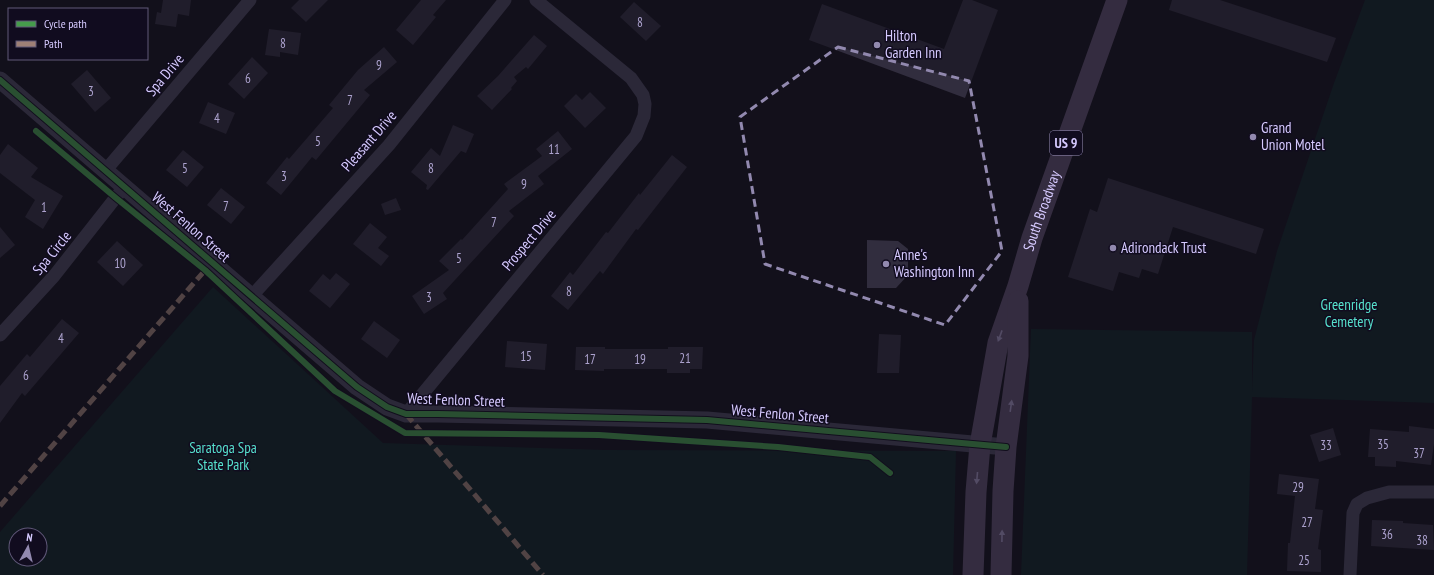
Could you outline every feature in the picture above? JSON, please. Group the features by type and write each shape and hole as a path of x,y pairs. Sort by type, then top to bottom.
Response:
{"main road":[{"name":"South Broadway","path":"973,575 976,492 980,445 998,343 1018,286 1035,230 1117,0"},
{"name":"South Broadway","path":"1001,575 1003,490 1006,447 1018,356 1018,286"}],"street":[{"name":"Spa Drive","path":"105,171 250,0"},
{"name":"Pleasant Drive","path":"251,297 389,145 505,0"},
{"name":"Prospect Drive","path":"406,414 636,136 644,116 645,104 643,95 631,78 536,0"},
{"name":"West Fenlon Street","path":"0,80 357,387 387,407 406,414 707,420 1006,447"},
{"name":"Spa Circle","path":"0,336 54,276 124,187"},
{"path":"1350,575 1352,513 1357,504 1367,498 1389,492 1434,492"}],"highlighted area":[{"path":"838,47 969,81 1002,251 945,325 765,264 740,117"}],"green space":[{"name":"Greenridge Cemetery","path":"1365,0 1434,0 1434,403 1252,397 1247,575 1021,575 1031,329 1252,332 1252,392 1254,340 1277,251 1334,83"},
{"name":"Saratoga Spa State Park","path":"213,287 383,443 606,450 956,451 953,575 0,575 0,532"}],"building":[{"path":"163,0 191,0 189,16 178,14 176,27 155,24 157,12 161,13"},
{"path":"299,0 328,0 306,22 291,8"},
{"path":"421,0 446,0 433,15 436,17 413,45 396,30"},
{"name":"Hilton Garden Inn","path":"963,0 972,0 998,10 965,98 809,40 822,4 944,49"},
{"path":"1172,0 1220,0 1336,38 1327,62 1169,10"},
{"path":"634,2 661,26 646,41 620,17"},
{"path":"269,29 301,33 298,55 280,52 280,57 265,55"},
{"path":"534,35 547,46 528,69 526,67 514,77 517,81 511,88 512,89 492,110 477,96 498,76"},
{"path":"384,47 397,62 364,90 370,95 316,160 312,157 281,195 266,183 287,157 289,159 333,108 329,105 358,70"},
{"path":"252,57 268,73 244,99 228,84"},
{"path":"87,70 111,98 95,112 71,84"},
{"path":"590,92 606,108 585,128 564,106 576,94 582,100"},
{"path":"208,102 235,113 226,134 199,123"},
{"path":"453,125 474,134 466,153 461,151 428,190 426,189 427,185 411,172 431,148 440,156"},
{"path":"558,131 572,149 538,176 544,184 509,211 514,216 443,293 447,299 424,314 412,296 449,270 439,261 461,239 462,240 508,189 504,184 542,156 536,149"},
{"path":"8,144 38,168 31,177 63,196 43,229 25,217 35,200 0,173 0,155"},
{"path":"183,150 204,167 187,187 166,170"},
{"path":"672,155 687,167 638,230 636,229 603,274 600,271 568,310 551,296 570,272 573,275 606,232 608,233 639,193 640,195"},
{"path":"1108,178 1264,229 1256,254 1173,227 1158,274 1142,269 1139,278 1119,272 1113,291 1068,277 1090,209 1097,212"},
{"path":"221,188 245,207 231,224 207,205"},
{"path":"396,198 401,210 385,215 381,204"},
{"path":"370,223 387,237 378,248 389,256 381,266 353,244"},
{"path":"0,227 15,245 0,258"},
{"path":"867,240 898,241 908,249 908,275 896,288 867,288"},
{"path":"117,241 143,265 123,286 97,262"},
{"path":"336,273 350,284 330,308 309,291 323,274 330,280"},
{"path":"62,319 79,333 25,396 22,393 0,423 0,386 27,354 30,357"},
{"path":"374,321 400,340 387,358 361,339"},
{"path":"879,334 901,335 899,373 877,373"},
{"path":"507,341 547,344 545,370 505,367"},
{"path":"576,347 605,347 605,349 668,349 668,347 703,347 702,369 690,369 690,373 667,373 667,369 604,369 604,371 575,370"},
{"path":"1409,426 1434,429 1434,444 1431,465 1396,461 1396,467 1375,466 1375,457 1368,457 1370,429 1409,432"},
{"path":"1333,428 1341,455 1319,462 1310,435"},
{"path":"1279,474 1319,479 1315,509 1323,510 1318,549 1321,550 1321,572 1287,571 1288,543 1290,543 1295,496 1277,494"},
{"path":"1372,520 1403,521 1403,523 1433,525 1434,550 1371,546"}],"marked path":[{"path":"0,506 207,268"},
{"path":"406,414 543,575"}],"cycle path":[{"path":"0,80 357,387 387,407 406,414 707,420 1006,447"},
{"path":"36,131 205,270 335,391 405,433 599,435 778,447 870,457 890,473"}],"place":[{"name":"Hilton Garden Inn","path":"877,45"},
{"name":"Grand Union Motel","path":"1253,137"},
{"name":"Adirondack Trust","path":"1113,248"},
{"name":"Anne's Washington Inn","path":"886,264"}]}
